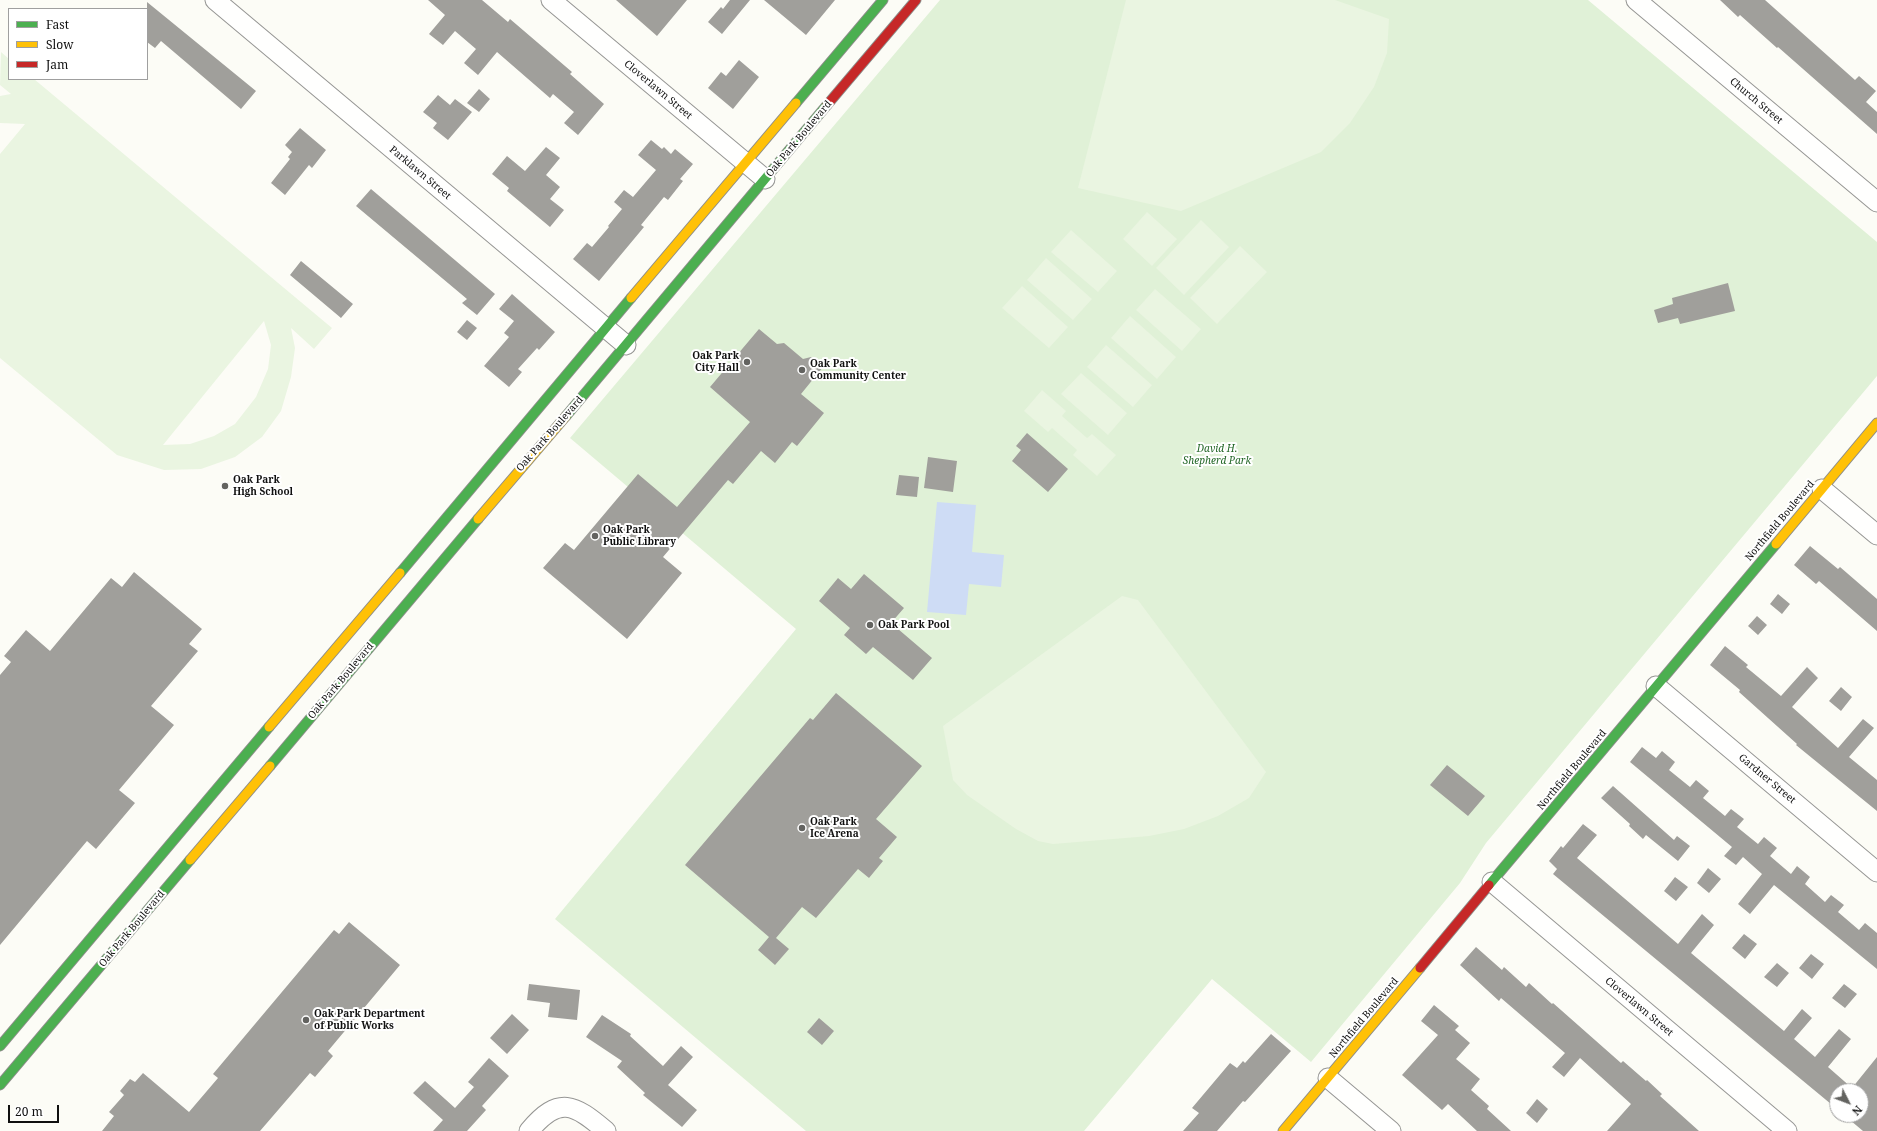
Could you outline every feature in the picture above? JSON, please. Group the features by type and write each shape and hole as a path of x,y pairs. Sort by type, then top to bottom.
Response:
{"street":[{"name":"Parklawn Street","path":"214,0 626,345"},
{"name":"Cloverlawn Street","path":"551,0 765,179"},
{"path":"0,1046 884,0"},
{"path":"888,0 910,7"},
{"name":"Church Street","path":"1636,0 1877,202"},
{"name":"Oak Park Boulevard","path":"0,1085 683,279 910,7"},
{"path":"662,262 683,279"},
{"name":"Northfield Boulevard","path":"1283,1131 1877,423"},
{"path":"1822,489 1877,535"},
{"name":"Gardner Street","path":"1656,686 1877,872"},
{"name":"Cloverlawn Street","path":"1492,882 1787,1131"},
{"path":"1328,1078 1391,1131"},
{"path":"528,1131 537,1121 548,1113 565,1106 588,1116 606,1131"}],"green space":[{"name":"David H. Shepherd Park","path":"940,0 1588,0 1877,242 1877,376 1486,843 1460,883 1311,1062 1212,979 1084,1131 806,1131 555,919 796,629 570,438"},
{"path":"1126,0 1335,0 1389,19 1387,53 1374,87 1350,123 1321,152 1181,211 1078,188"},
{"path":"1,52 8,58 8,80 35,80 332,328 314,349 291,328 295,348 291,377 281,411 262,437 235,457 201,469 164,470 117,455 0,358 0,154 25,124 0,123 0,96 11,94 0,85","holes":["264,321 271,345 268,369 256,397 235,424 214,436 190,444 163,445"]},
{"path":"1147,212 1177,239 1152,266 1123,239"},
{"path":"1201,220 1229,247 1184,295 1156,268"},
{"path":"1071,230 1117,271 1098,292 1051,252"},
{"path":"1240,246 1267,272 1217,324 1190,298"},
{"path":"1046,258 1092,299 1073,320 1027,280"},
{"path":"1022,286 1068,327 1049,348 1002,308"},
{"path":"1155,289 1201,329 1182,351 1136,310"},
{"path":"1130,316 1176,357 1157,379 1111,338"},
{"path":"1106,345 1152,385 1133,407 1087,367"},
{"path":"1081,373 1127,413 1108,435 1061,394"},
{"path":"1042,390 1066,411 1062,416 1087,438 1092,434 1116,455 1097,476 1073,455 1077,450 1052,428 1048,432 1024,411"},
{"path":"1122,596 1138,600 1266,772 1249,798 1218,816 1184,829 1149,836 1053,844 1038,841 1016,829 967,795 953,780 943,726"}],"water":[{"path":"937,502 976,505 972,552 1004,555 1001,587 969,584 966,615 927,612"}],"building":[{"path":"428,0 482,0 508,22 510,19 572,72 570,74 604,104 578,135 564,123 574,112 553,94 550,98 497,52 478,75 464,63 476,49 455,31 443,45 429,34 445,15"},
{"path":"616,0 687,0 657,36"},
{"path":"730,0 750,0 722,34 708,22 721,7 723,9"},
{"path":"764,0 835,0 806,35"},
{"path":"1720,0 1765,0 1855,80 1859,76 1876,91 1866,102 1877,112 1877,134 1778,47 1777,48 1740,15 1738,17"},
{"path":"147,2 256,91 241,109 161,41 155,48 148,43"},
{"path":"739,60 759,77 733,109 708,88 721,72 726,76"},
{"path":"479,89 490,99 479,112 467,103"},
{"path":"438,95 450,105 455,99 472,112 448,140 433,128 437,123 423,112"},
{"path":"300,128 326,150 312,168 309,165 285,195 271,183 290,159 288,157 292,152 285,145"},
{"path":"651,140 662,149 664,147 671,154 675,149 693,164 680,179 683,181 668,200 664,197 641,225 644,227 599,281 573,259 587,243 592,247 609,227 608,226 622,209 614,202 624,190 633,197 656,170 638,155"},
{"path":"546,147 560,158 546,175 560,187 550,199 564,210 550,227 507,191 509,188 492,174 507,156 525,171"},
{"path":"371,189 495,294 477,315 462,303 467,299 356,206"},
{"path":"301,261 353,304 341,318 290,275"},
{"path":"1728,283 1735,311 1680,324 1678,318 1658,323 1654,310 1673,304 1672,298"},
{"path":"512,294 555,332 539,350 537,348 518,369 522,372 509,387 484,366 509,337 504,333 514,321 499,309"},
{"path":"467,320 477,328 467,340 457,332"},
{"path":"759,329 777,344 784,343 803,359 811,357 823,367 801,394 824,413 797,446 792,442 775,463 761,451 733,484 728,480 663,557 682,573 627,639 543,568 565,543 574,550 638,474 677,507 750,422 710,387"},
{"path":"1027,433 1068,469 1048,492 1012,461 1021,450 1016,446"},
{"path":"928,457 957,461 953,492 924,488"},
{"path":"899,475 919,477 917,497 896,495"},
{"path":"1810,546 1838,569 1840,567 1877,599 1877,631 1819,581 1816,584 1794,565"},
{"path":"134,572 202,629 189,644 198,651 151,706 174,725 119,790 135,803 96,849 87,841 0,945 0,675 11,662 4,656 26,630 50,651 111,578 122,587"},
{"name":"Oak Park Pool","path":"864,574 904,608 891,623 932,658 913,680 873,647 866,654 844,635 850,628 819,601 838,578 851,589"},
{"path":"1778,594 1790,604 1782,614 1770,604"},
{"path":"1757,616 1767,625 1758,635 1748,626"},
{"path":"1725,646 1748,665 1746,667 1781,696 1807,667 1818,678 1792,707 1838,748 1863,719 1874,728 1849,757 1877,780 1877,811 1796,745 1797,744 1739,692 1740,690 1710,665"},
{"path":"1841,687 1852,697 1841,711 1829,701"},
{"name":"Oak Park Ice Arena","path":"836,693 922,766 876,819 897,837 879,858 883,861 869,878 858,869 816,918 802,907 776,938 789,949 775,965 758,950 769,937 685,865 810,718 813,720"},
{"path":"1642,747 1656,758 1662,751 1675,762 1669,770 1690,787 1696,780 1709,791 1703,798 1725,816 1731,809 1744,819 1737,827 1758,844 1764,837 1777,848 1770,856 1791,874 1797,866 1810,877 1805,884 1825,902 1831,895 1844,905 1838,912 1859,930 1865,923 1877,933 1877,969 1774,885 1750,914 1738,904 1762,874 1743,857 1736,865 1724,856 1732,847 1630,762"},
{"path":"1447,765 1485,796 1468,816 1430,785"},
{"path":"1613,786 1674,840 1677,836 1690,846 1678,861 1646,835 1643,839 1629,826 1630,824 1601,798"},
{"path":"1583,824 1597,835 1577,858 1678,944 1702,914 1714,925 1691,953 1784,1031 1802,1009 1812,1018 1794,1039 1815,1057 1839,1029 1851,1039 1828,1067 1846,1083 1829,1083 1829,1102 1553,874 1557,869 1549,861 1561,846 1563,848"},
{"path":"1708,868 1721,879 1709,893 1697,883"},
{"path":"1675,877 1688,887 1676,901 1664,891"},
{"name":"Oak Park Department of Public Works","path":"349,922 400,965 328,1051 333,1056 315,1077 310,1073 260,1131 102,1131 114,1116 109,1112 124,1095 120,1091 130,1079 135,1082 143,1073 189,1112 218,1078 213,1074 334,930 339,934"},
{"path":"1744,934 1757,944 1745,959 1732,948"},
{"path":"1476,947 1502,970 1504,967 1526,987 1529,983 1621,1063 1623,1061 1646,1081 1647,1080 1662,1094 1660,1096 1699,1131 1607,1131 1631,1104 1580,1058 1564,1077 1552,1067 1565,1053 1501,998 1499,1001 1460,965"},
{"path":"1811,954 1824,964 1812,979 1799,968"},
{"path":"1777,963 1789,973 1777,987 1764,977"},
{"path":"529,984 580,990 577,1020 548,1017 550,1003 527,1000"},
{"path":"1844,984 1857,994 1845,1008 1832,998"},
{"path":"1434,1005 1459,1026 1455,1030 1470,1043 1456,1059 1480,1079 1471,1090 1489,1106 1487,1109 1511,1131 1477,1131 1448,1104 1442,1110 1402,1075 1438,1035 1421,1021"},
{"path":"512,1014 529,1030 507,1054 490,1038"},
{"path":"602,1015 631,1034 630,1036 663,1066 681,1046 693,1057 668,1085 697,1110 682,1127 643,1095 645,1093 617,1067 622,1061 586,1037"},
{"path":"819,1018 834,1031 822,1045 807,1032"},
{"path":"1271,1034 1291,1051 1245,1102 1243,1101 1217,1131 1183,1131 1199,1113 1192,1108 1230,1063 1237,1068 1243,1061 1245,1063"},
{"path":"1877,1057 1877,1131 1863,1131 1854,1123 1869,1123 1869,1083 1856,1083"},
{"path":"489,1058 509,1076 482,1106 486,1110 467,1131 433,1131 443,1120 413,1093 425,1081 455,1108 474,1087 468,1082"},
{"path":"1537,1099 1548,1109 1537,1123 1526,1113"}],"traffic: fast":[{"path":"796,103 883,0"},
{"path":"566,416 827,105"},
{"path":"400,573 631,298"},
{"path":"270,766 478,519"},
{"path":"1489,885 1776,544"},
{"path":"0,1046 269,727"},
{"path":"0,1085 190,860"}],"traffic: slow":[{"path":"631,298 796,103"},
{"path":"478,519 566,416"},
{"path":"1776,544 1877,423"},
{"path":"269,727 400,573"},
{"path":"190,860 270,766"},
{"path":"1283,1131 1420,968"}],"traffic: jam":[{"path":"827,105 916,0"},
{"path":"1420,968 1489,885"}],"place":[{"name":"Oak Park City Hall","path":"747,362"},
{"name":"Oak Park Community Center","path":"802,370"},
{"name":"Oak Park High School","path":"225,486"},
{"name":"Oak Park Public Library","path":"595,536"},
{"name":"Oak Park Pool","path":"870,625"},
{"name":"Oak Park Ice Arena","path":"802,828"},
{"name":"Oak Park Department of Public Works","path":"306,1020"}]}
